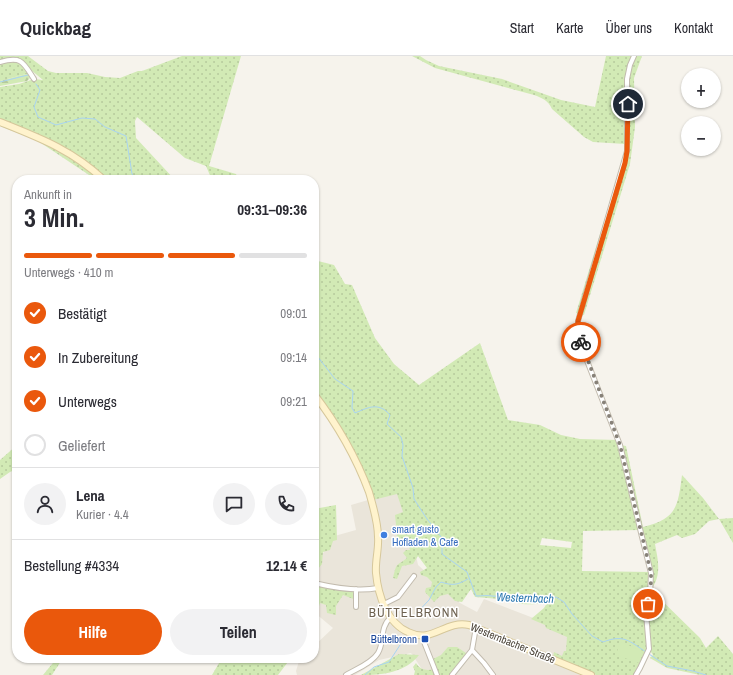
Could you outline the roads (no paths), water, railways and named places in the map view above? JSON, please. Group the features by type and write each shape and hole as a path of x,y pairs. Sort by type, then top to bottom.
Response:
{"street":[{"path":"634,56 630,65 627,79 627,151 578,321 578,332 582,348 620,445 651,573 650,595 646,613 649,649 636,675"},
{"path":"0,62 10,59 18,59 22,62 34,79"},
{"path":"0,122 65,150 87,165 98,175"},
{"path":"319,401 355,458 369,493 378,529 376,573 378,588 384,604 396,624 408,632 426,636 424,642 437,675"},
{"path":"384,604 398,597 414,576"},
{"path":"319,584 328,587 356,589 378,588"},
{"path":"356,589 356,607"},
{"path":"346,675 372,660 376,656 381,647 385,623 391,617"},
{"name":"Westernbacher Straße","path":"426,636 452,625 469,625 591,675"},
{"path":"452,675 472,650 476,627"},
{"path":"472,650 493,675"}],"waterway":[{"name":"Westernbach","path":"0,82 28,75"},
{"name":"Westernbach","path":"36,84 40,90 34,107 38,117 56,125 82,118 95,119 105,127 126,136 133,175"},
{"name":"Westernbach","path":"319,358 335,379 353,391 352,408 355,413 369,408 378,407 382,408 390,415 387,424 401,437 403,445 402,456 413,488 414,499 442,538 442,554 467,572 476,596 531,600 556,597 564,602 572,614 592,636 603,642 616,639 626,640 646,652"},
{"path":"412,618 429,600 436,587 441,582 455,584 461,583 468,579"},
{"path":"365,675 374,667 389,662 402,642"},
{"name":"Westernbach","path":"649,654 667,666 706,675"}],"place":[{"name":"smart gusto Hofladen & Cafe","path":"384,535"},
{"name":"Büttelbronn","path":"425,639"}],"district":[{"name":"BÜTTELBRONN","path":"414,612"}]}
